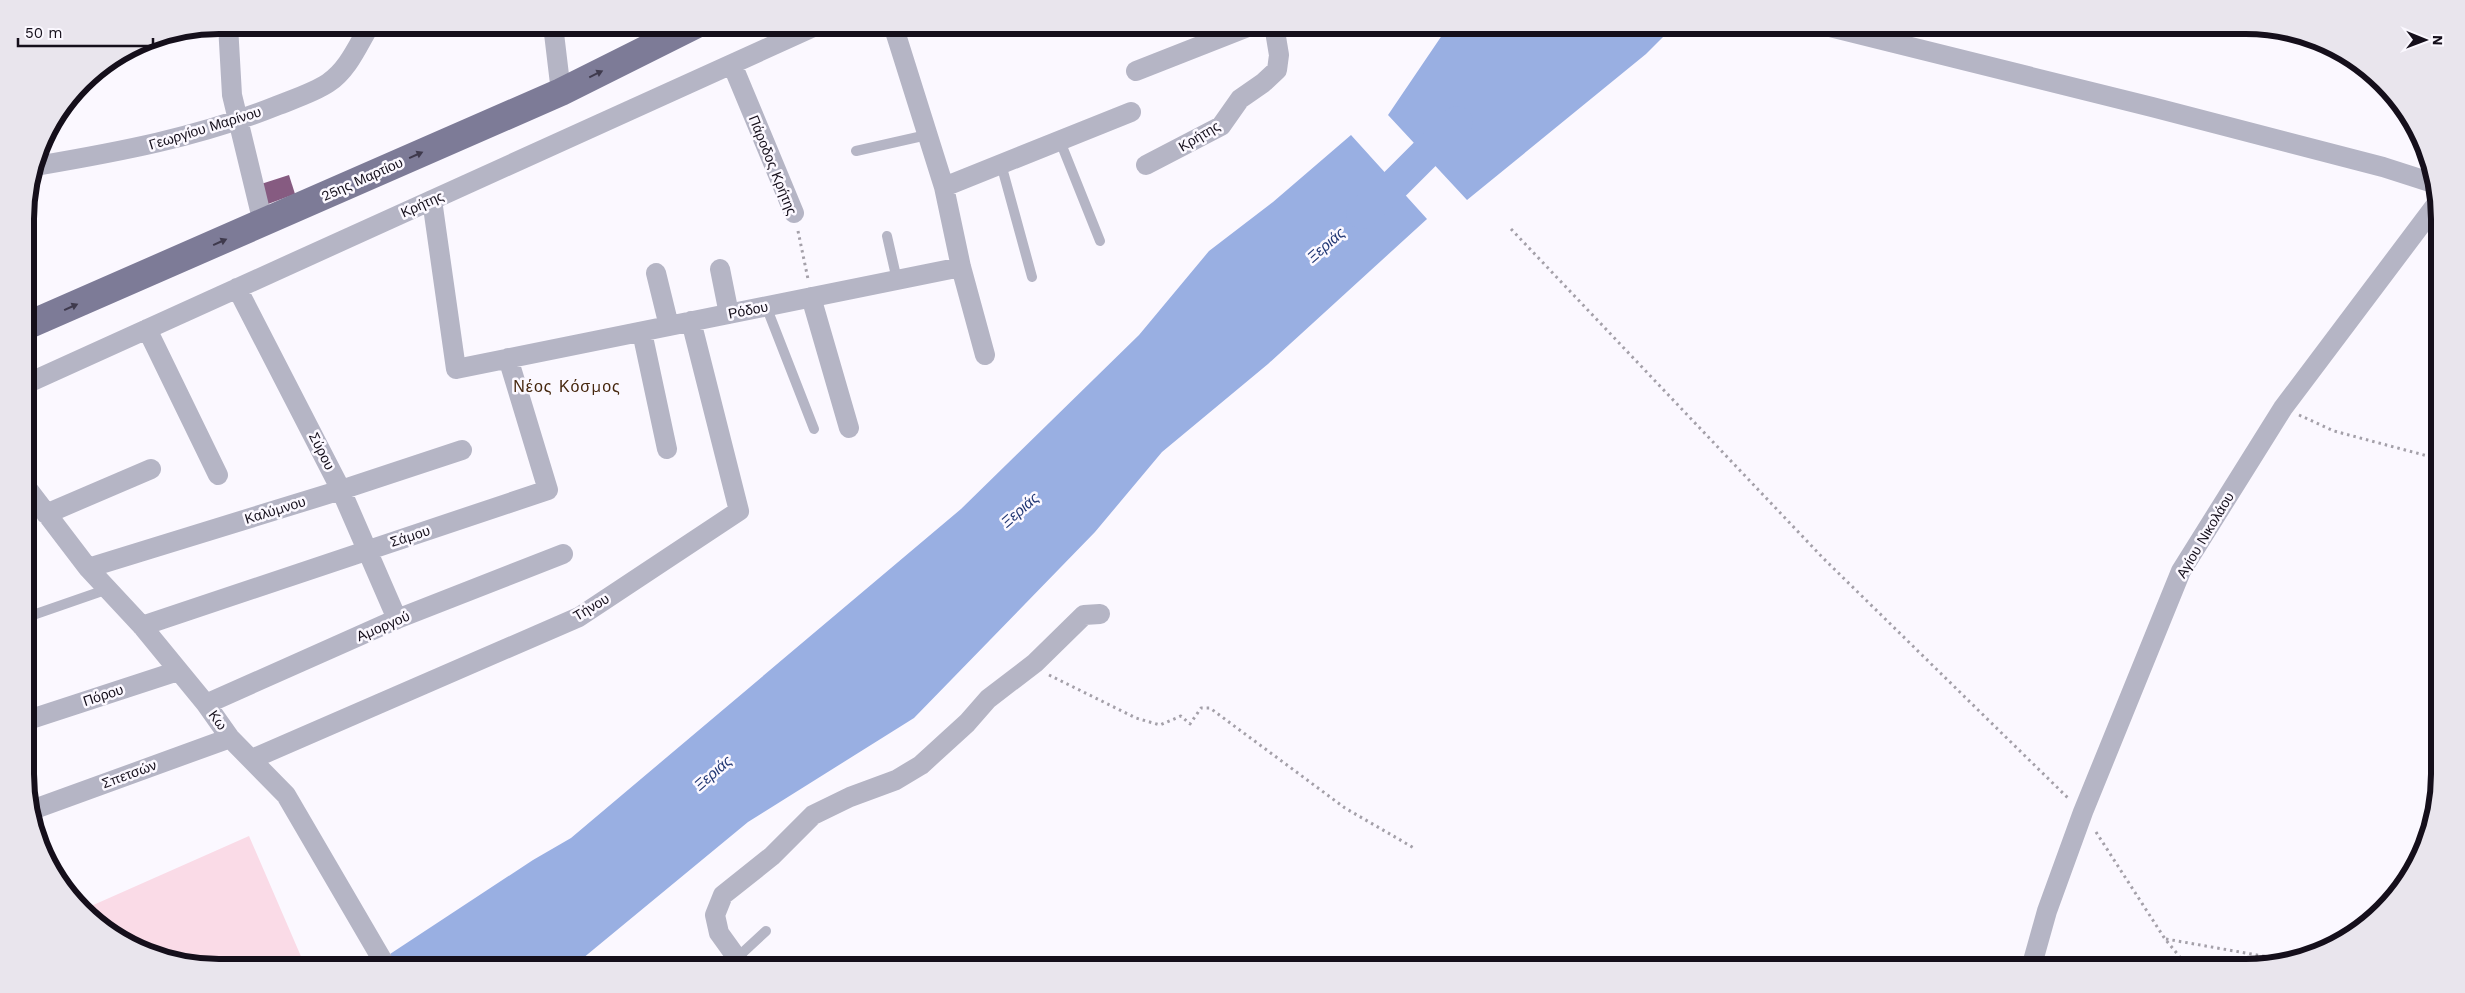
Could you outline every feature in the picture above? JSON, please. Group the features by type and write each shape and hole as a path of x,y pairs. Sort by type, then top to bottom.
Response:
{"main road":[{"name":"25ης Μαρτίου","path":"34,322 560,92 677,34"}],"street":[{"path":"229,34 232,95 263,222"},
{"name":"Γεωργίου Μαρίνου","path":"42,165 128,150 238,121 328,83 344,68 365,34"},
{"path":"554,34 560,92"},
{"name":"Κρήτης","path":"34,380 798,34"},
{"path":"896,34 944,187 961,267 985,355"},
{"path":"1136,71 1230,34"},
{"name":"Κρήτης","path":"1146,165 1221,126 1240,99 1263,83 1277,70 1279,55 1276,34"},
{"path":"1858,34 2190,117 2383,167 2428,181"},
{"name":"Πάροδος Κρήτης","path":"732,64 794,213"},
{"path":"944,187 1131,112"},
{"name":"Ρόδου","path":"432,200 456,369 961,267"},
{"name":"Αγίου Νικολάου","path":"2034,959 2047,911 2082,812 2181,572 2283,408 2431,211"},
{"path":"720,269 728,314"},
{"path":"656,273 669,326"},
{"name":"Σύρου","path":"237,288 341,490 397,619"},
{"path":"811,298 849,428"},
{"name":"Τήνου","path":"252,758 579,616 739,511 691,322"},
{"path":"147,329 218,475"},
{"path":"642,332 668,449"},
{"name":"Σάμου","path":"142,626 548,490 508,358"},
{"name":"Καλύμνου","path":"88,568 341,490 462,450"},
{"path":"46,514 151,469"},
{"name":"Κω","path":"34,498 88,568 142,626 206,704 230,738 286,794 382,959"},
{"name":"Αμοργού","path":"206,704 397,619 563,554"},
{"path":"729,959 719,933 715,914 723,895 772,856 813,816 850,797 896,780 920,765 967,723 988,699 1031,666 1084,615 1100,614"},
{"name":"Πόρου","path":"34,718 178,671"},
{"name":"Σπετσών","path":"37,808 230,738"}],"lane":[{"path":"856,151 927,134"},
{"path":"1060,141 1100,241"},
{"path":"1002,164 1032,277"},
{"path":"887,236 897,280"},
{"path":"766,306 814,429"},
{"path":"34,615 108,589"},
{"path":"736,959 766,932"}],"path":[{"name":"Πάροδος Κρήτης","path":"794,213 811,298"},
{"path":"1511,228 1823,558 2082,812 2165,939 2181,959"},
{"path":"2283,408 2334,431 2431,457"},
{"path":"1031,666 1136,718 1160,725 1181,716 1190,724 1202,708 1210,708 1345,808 1414,848"},
{"path":"2165,939 2272,958"}],"shaded area":[{"path":"249,836 302,959 207,959 183,956 137,940 106,921 90,907"}],"water":[{"path":"1443,34 1666,34 1646,54 1467,200 1388,115"},
{"path":"1351,135 1427,219 1268,364 1162,452 1095,532 914,718 748,822 582,959 393,959 390,954 533,860 571,838 961,509 1139,335 1209,251 1273,202"}],"building":[{"path":"289,175 295,194 268,204 261,184"}],"waterway":[{"name":"Ξεριάς","path":"1362,213 1395,184 1457,122"}],"district":[{"name":"Νέος Κόσμος","path":"567,386"}]}
